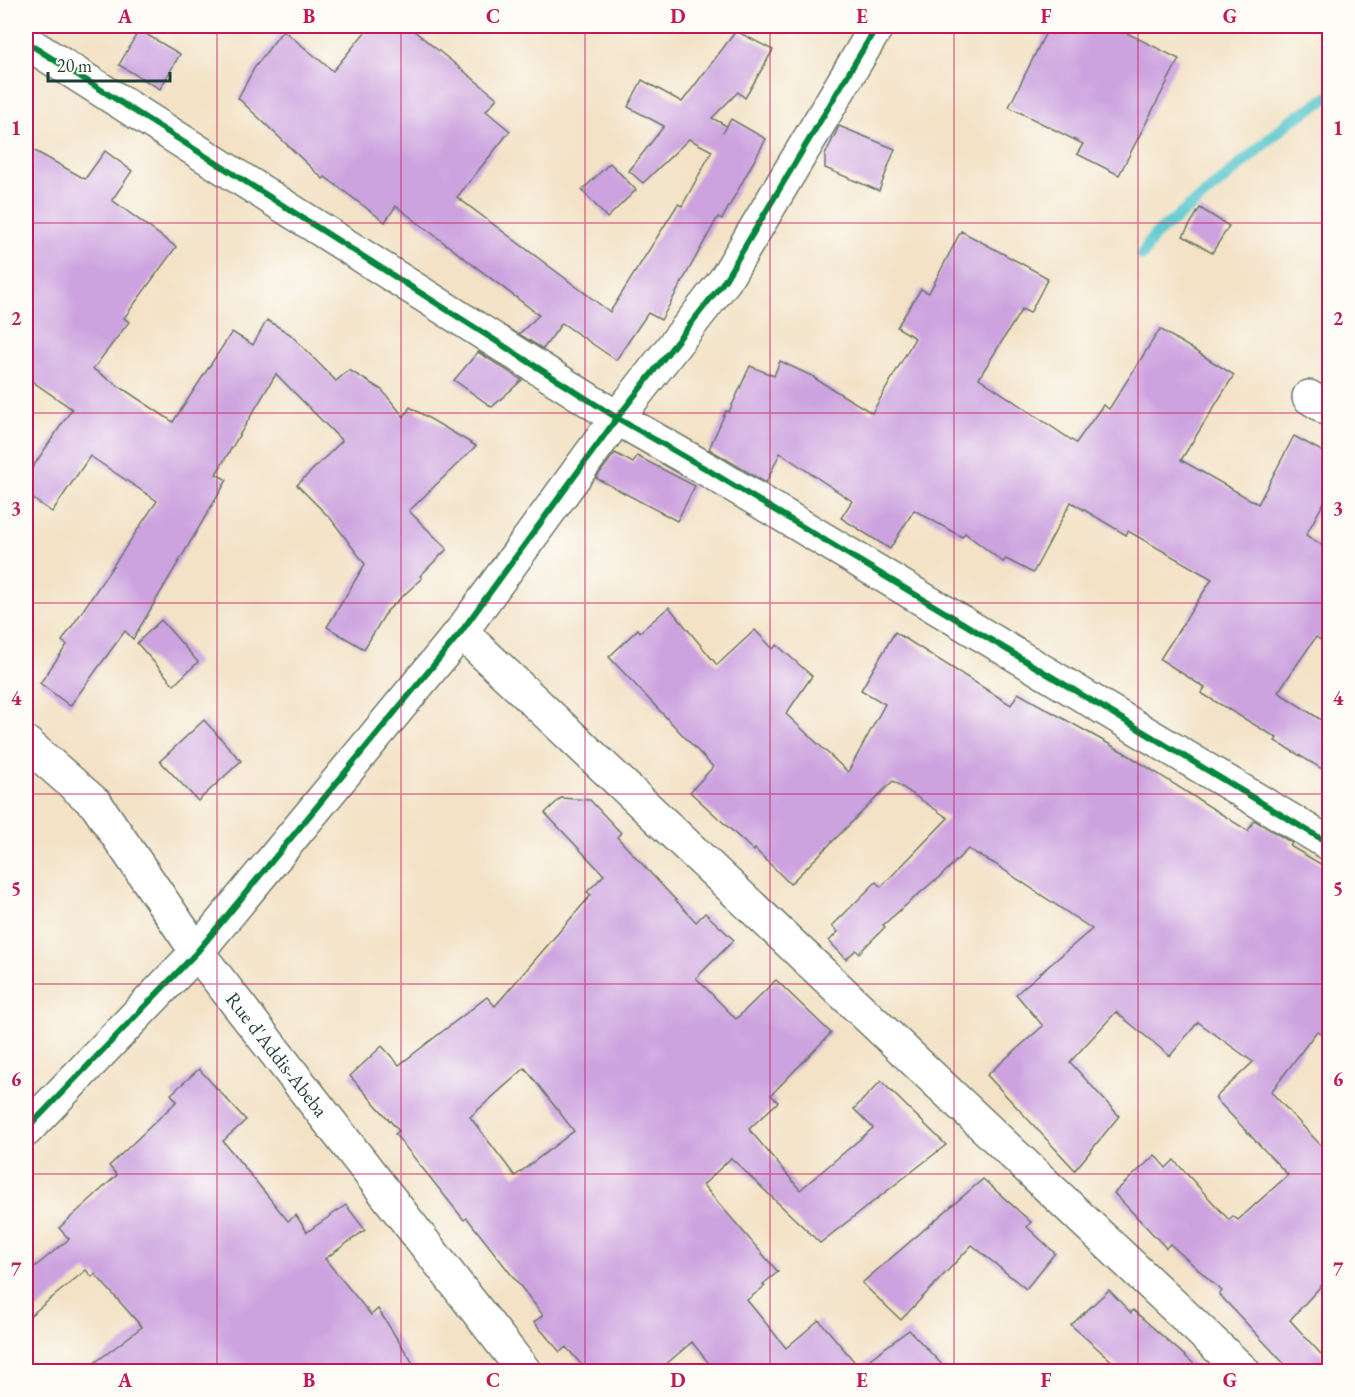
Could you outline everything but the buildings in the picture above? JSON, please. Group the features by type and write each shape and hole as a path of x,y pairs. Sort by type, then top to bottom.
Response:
{"street":[{"path":"26,1130 197,952 461,632 617,418 724,280 878,26"},
{"path":"26,42 617,418 708,470 1329,844"},
{"path":"461,632 1244,1371"},
{"name":"Rue d'Addis-Abeba","path":"26,743 96,804 197,952 525,1371"}],"waterway":[{"path":"1142,255 1154,236 1290,121 1330,96"}],"cycle path":[{"path":"26,1130 197,952 461,632 617,418 725,280 877,26"},
{"path":"26,42 617,418 708,470 1330,844"}]}
